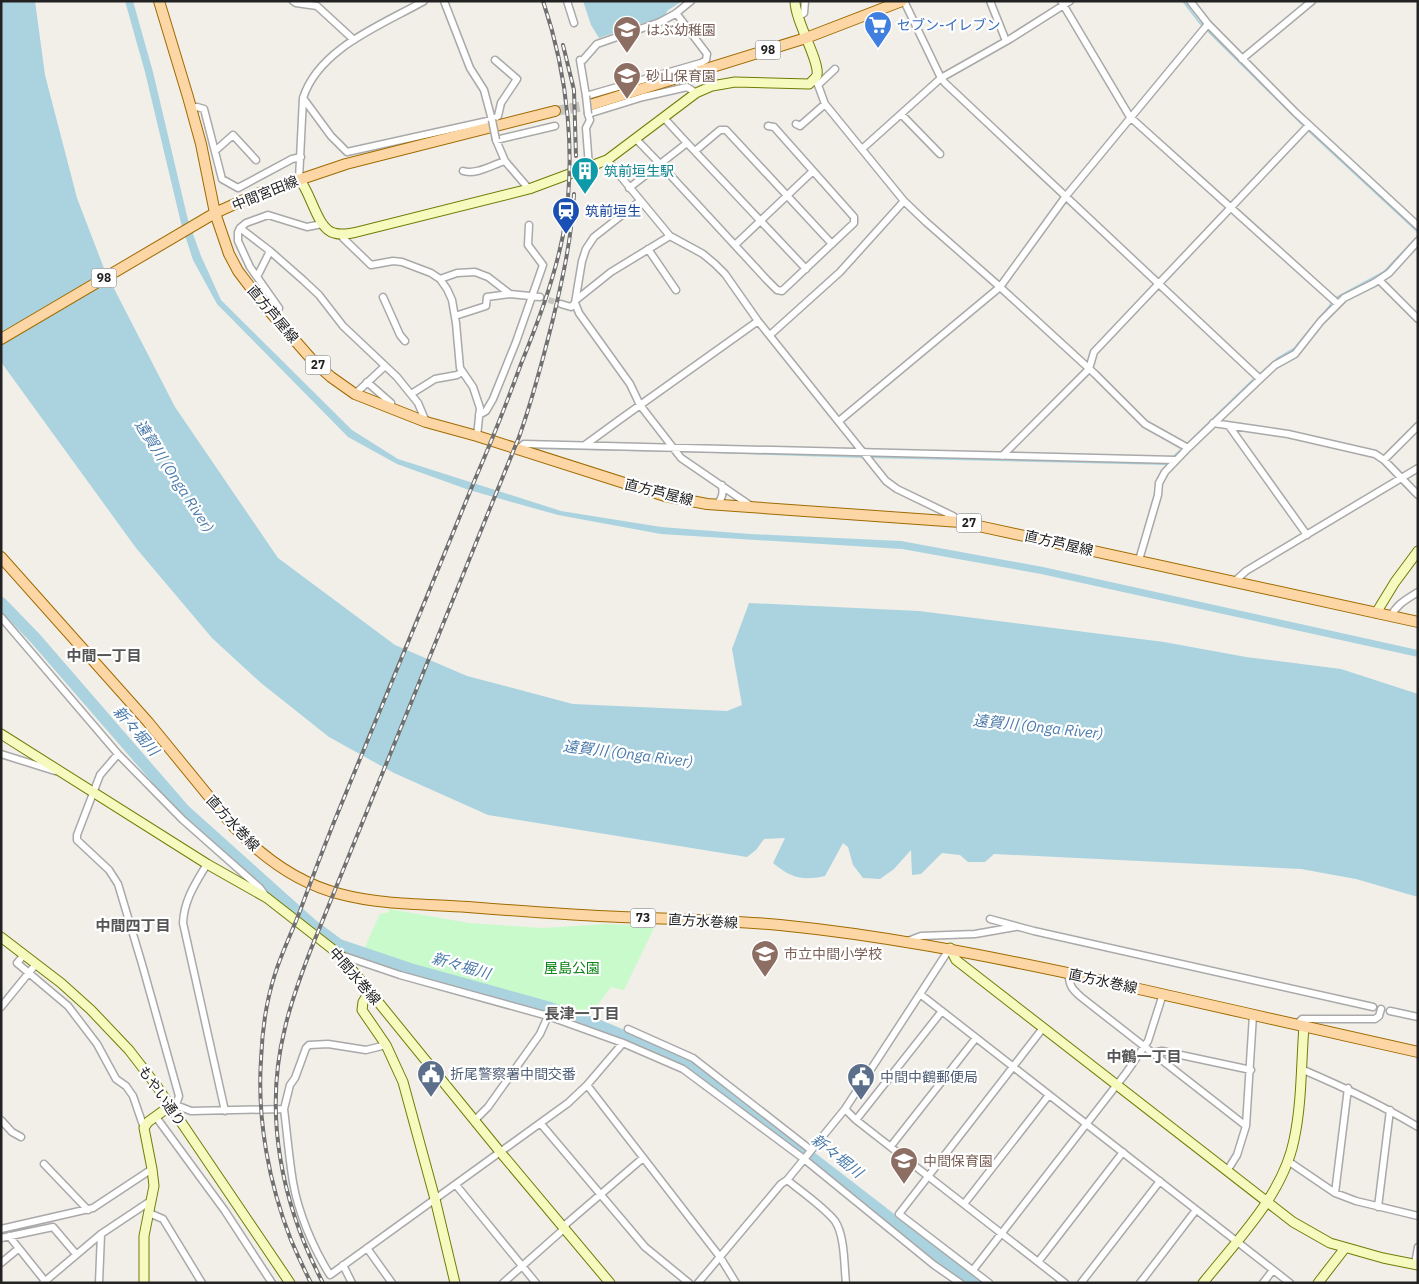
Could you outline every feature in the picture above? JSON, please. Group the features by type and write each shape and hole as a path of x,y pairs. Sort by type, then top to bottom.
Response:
{"main road":[{"name":"直方芦屋線","path":"159,1 191,108 212,216 229,254 238,271 313,361 355,394 426,422 477,436 665,496 717,504 960,522 1418,622"},
{"name":"98","path":"588,105 806,38 903,1"},
{"name":"中間宮田線","path":"1,339 212,216 257,194 299,179 388,153 555,111"},
{"name":"直方水巻線","path":"1,557 131,702 250,844 284,870 321,888 342,895 373,900 537,912 779,925 908,941 950,948 1163,994 1418,1052"}],"street":[{"path":"293,1 317,6 354,40"},
{"path":"424,1 410,7 398,16 354,40 327,60 306,88 303,98 299,179 304,184 322,224 330,232 342,234 361,231 529,189 607,160 696,93 712,86 735,82 809,84 816,82 835,69"},
{"path":"444,1 470,68 484,90 496,140 505,161 529,189"},
{"path":"567,1 574,23"},
{"path":"588,166 586,128 590,120 580,60 583,60 597,44 660,22 691,1"},
{"path":"795,1 798,17 817,70 816,82 825,104 904,201 1089,368 1145,424 1188,448"},
{"path":"798,17 804,13 805,1"},
{"path":"903,1 941,78 1260,379"},
{"path":"990,1 1006,41"},
{"path":"862,149 941,78 1006,41 1062,4 1070,1"},
{"path":"1190,1 1208,24 1242,59 1309,125 1418,226"},
{"path":"1242,59 1312,1"},
{"path":"1062,4 1130,117 1338,304"},
{"path":"588,105 706,60 708,54 676,12"},
{"path":"839,421 1000,287 1066,196 1208,24"},
{"path":"303,98 331,136 347,152 492,120 498,116 502,103 517,79 495,60"},
{"path":"588,105 643,97 687,87 696,93"},
{"path":"796,124 800,126 825,104"},
{"path":"191,108 204,109 222,179 238,188 292,159 301,158"},
{"path":"901,114 940,154"},
{"path":"664,118 806,269"},
{"path":"1002,456 1089,368 1094,352 1232,209 1309,125"},
{"path":"496,140 555,126"},
{"path":"636,139 776,290 782,292 854,223 854,217 774,127 768,126"},
{"path":"696,151 720,130 726,130 832,244"},
{"path":"215,152 233,135 256,160"},
{"path":"629,188 687,143"},
{"path":"607,160 670,236 695,249 715,264 758,321 886,481 897,489 952,516 960,522"},
{"path":"463,171 475,172 505,161"},
{"path":"735,245 813,171"},
{"path":"640,201 594,237 586,249 582,261 576,301 579,313 630,384 640,405 672,448 681,458 751,506"},
{"path":"770,335 840,272 904,201"},
{"path":"274,316 279,308 250,267 238,241 240,228 246,223 268,215 307,227 322,224"},
{"path":"479,415 486,411 493,399 536,296 543,265 528,245 529,225"},
{"path":"240,228 270,251 319,295 343,326 397,376 418,403 426,422"},
{"path":"342,234 343,238 371,265 386,262 402,262 431,273 440,279 452,300 460,368 478,398 480,408 477,436"},
{"path":"561,304 571,306 611,272 670,236"},
{"path":"1139,560 1158,495 1159,483 1165,472 1213,423 1275,365 1295,354 1344,298 1389,273 1418,241"},
{"path":"648,250 676,290"},
{"path":"257,277 270,251"},
{"path":"440,279 465,271 475,272 488,277 510,294"},
{"path":"1379,280 1418,319"},
{"path":"455,316 486,306 488,297 510,294 536,296"},
{"path":"383,297 400,335 406,341"},
{"path":"585,445 758,321"},
{"path":"355,394 385,366"},
{"path":"411,394 435,378 457,375 462,372"},
{"path":"367,382 391,403"},
{"path":"1213,423 1288,434 1375,454 1384,460 1418,495"},
{"path":"1229,426 1307,535"},
{"path":"1384,460 1418,426"},
{"path":"518,449 524,444 585,445 1176,460"},
{"path":"1235,581 1246,572 1418,468"},
{"path":"717,504 721,500 722,485"},
{"path":"1376,613 1394,582 1418,551"},
{"path":"1391,616 1394,609 1401,602 1418,592"},
{"path":"1,617 118,754 183,820 260,888 267,898"},
{"name":"中間水巻線","path":"1,734 207,864 267,898 340,955 610,1283"},
{"path":"1,754 63,774"},
{"path":"118,754 100,775 77,835 77,840 109,870 118,884 179,1096 173,1106 148,1122 144,1128"},
{"path":"207,864 189,893 185,904 183,923 225,1111"},
{"path":"990,919 1373,1007"},
{"path":"908,941 921,936 975,934 1016,926"},
{"name":"もやい通り","path":"1,937 91,1010 115,1034 173,1106 290,1283"},
{"path":"698,1283 775,1191 787,1180 845,1109 950,948"},
{"path":"950,948 956,960 1308,1232 1345,1248 1416,1264 1418,1247"},
{"path":"24,954 17,963 68,1006 97,1044 116,1079 126,1086 134,1096 144,1128 154,1186 144,1236 144,1283"},
{"path":"340,955 419,980 548,1016 623,1043 691,1073 804,1159 934,1265 960,1283"},
{"path":"1,1007 36,964"},
{"path":"1069,974 1068,982 1073,990 1246,1126"},
{"path":"369,992 363,1002 362,1010 386,1045 403,1082 435,1199 454,1283"},
{"path":"920,994 1290,1283"},
{"path":"973,1270 1145,1047 1163,994"},
{"path":"1203,1283 1267,1202 1279,1182 1288,1161 1294,1140 1301,1069 1300,1025 1302,1019 1375,1019 1379,1016 1382,1009"},
{"path":"856,1120 942,1011"},
{"path":"1390,1011 1418,1017"},
{"path":"1227,1171 1237,1156 1246,1126 1253,1015"},
{"path":"474,1120 488,1108 540,1034 548,1016"},
{"path":"988,1283 979,1280 973,1270 899,1214 1043,1028"},
{"path":"628,1029 693,1058 811,1151"},
{"path":"891,1146 976,1038"},
{"path":"386,1045 366,1050 328,1044 309,1044 295,1078 290,1085 284,1109 293,1184 313,1242 330,1274 568,1103 587,1085 623,1043"},
{"path":"1153,1053 1162,1050 1251,1070"},
{"path":"1301,1069 1348,1088 1418,1127"},
{"path":"587,1085 720,1257 736,1283"},
{"path":"1335,1193 1348,1088"},
{"path":"964,1204 1049,1095"},
{"path":"173,1106 191,1111 284,1109"},
{"path":"845,1109 856,1120 1065,1283"},
{"path":"1378,1207 1390,1110"},
{"path":"156,1116 225,1211 272,1283"},
{"path":"1,1120 12,1132 21,1137"},
{"path":"541,1124 645,1247 689,1283"},
{"path":"1038,1262 1123,1152"},
{"path":"503,1283 565,1228 566,1224 643,1158"},
{"path":"1288,1161 1335,1193 1378,1207 1418,1216"},
{"path":"44,1164 88,1210"},
{"path":"1,1229 88,1210 152,1169"},
{"path":"787,1180 836,1222 842,1242 846,1283"},
{"path":"1081,1283 1160,1181"},
{"path":"456,1184 536,1283"},
{"path":"5,1237 18,1249 44,1282 101,1234 152,1200"},
{"path":"225,1211 236,1203"},
{"path":"1140,1283 1196,1210"},
{"path":"149,1213 163,1219 202,1283"},
{"path":"5,1237 53,1227 76,1254"},
{"path":"99,1283 101,1234"},
{"path":"366,1248 392,1283"},
{"path":"1318,1283 1345,1248"},
{"path":"1,1263 18,1249"},
{"path":"343,1265 352,1283"},
{"path":"1263,1283 1273,1270"}],"green space":[{"name":"屋島公園","path":"389,909 469,923 543,928 606,924 655,926 624,990 611,987 590,1015 481,988 364,949 380,914 389,912"}],"water":[{"name":"遠賀川 (Onga River)","path":"1,1 35,1 45,75 77,198 105,271 175,407 278,558 395,645 467,676 573,704 727,711 742,705 732,649 749,603 919,611 1164,642 1246,657 1341,669 1418,694 1418,897 1356,879 1301,869 994,854 985,862 968,862 960,855 942,853 921,874 912,875 911,850 894,869 880,879 863,878 853,865 848,847 843,843 825,876 803,878 785,872 773,863 785,838 764,839 756,850 747,857 488,815 394,773 329,737 261,683 212,638 136,548 1,362"},
{"path":"125,1 133,1 153,72 188,220 201,256 221,300 352,430 398,459 561,511 661,527 750,534 901,541 1043,567 1418,650 1418,657 1041,574 902,549 661,534 558,515 469,490 397,464 348,437 217,304 193,260 181,223 145,72"},
{"path":"583,1 682,1 658,20 646,22 599,38 591,25"}],"waterway":[{"path":"1183,1 1199,22 1310,132 1418,232"},
{"path":"1336,298 1384,272 1418,236"},
{"path":"1320,318 1333,302"},
{"path":"1259,375 1278,358 1295,348 1312,327"},
{"path":"1187,444 1255,378"},
{"path":"530,448 672,451"},
{"path":"1172,458 1183,448"},
{"path":"680,451 865,457"},
{"path":"869,457 1167,464 1169,461"},
{"name":"新々堀川","path":"1,603 35,638 184,810 311,924 339,945 410,969 547,1007 595,1024 690,1064 974,1283"}],"tunnel":[{"path":"555,111 590,105"},
{"path":"540,297 561,304"}],"railway":[{"path":"311,1283 283,1219 266,1152 260,1083 262,1038 267,1006 281,958 334,822 499,421 539,317 555,268 563,235 567,206 569,176 568,117 559,58 543,1"},
{"path":"563,45 574,90 576,156"},
{"path":"323,1283 297,1222 287,1191 280,1159 276,1094 285,1028 293,998 311,949 519,437 542,364 553,319 569,241 574,194"}],"place":[{"name":"セブン-イレブン","path":"878,49"},
{"name":"はぶ幼稚園","path":"627,54"},
{"name":"砂山保育園","path":"627,100"},
{"name":"筑前垣生駅","path":"585,195"},
{"name":"筑前垣生","path":"566,235"},
{"name":"市立中間小学校","path":"765,978"},
{"name":"折尾警察署中間交番","path":"431,1098"},
{"name":"中間中鶴郵便局","path":"861,1101"},
{"name":"中間保育園","path":"904,1185"}],"district":[{"name":"中間一丁目","path":"104,656"},
{"name":"中間四丁目","path":"133,926"},
{"name":"長津一丁目","path":"582,1014"},
{"name":"中鶴一丁目","path":"1144,1057"}]}
